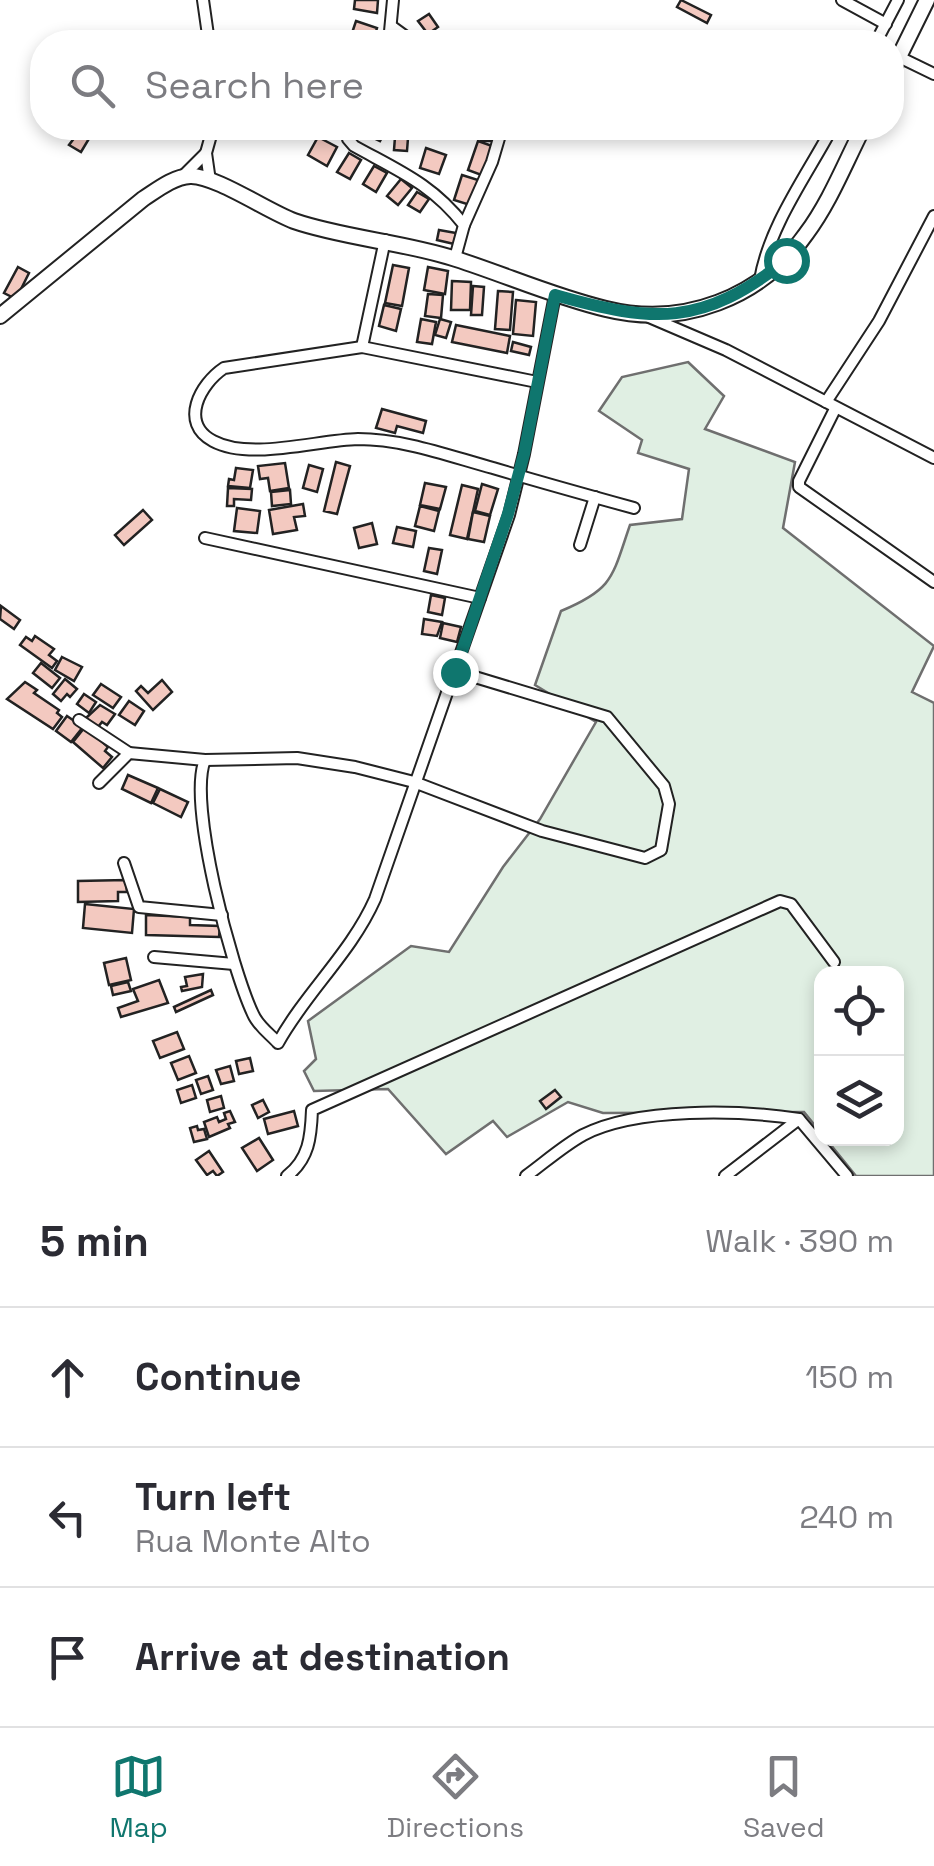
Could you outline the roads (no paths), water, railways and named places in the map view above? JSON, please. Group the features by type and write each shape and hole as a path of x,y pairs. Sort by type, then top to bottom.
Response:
{"main road":[{"path":"904,46 927,0"},
{"path":"0,316 143,199 180,178 200,177 300,223 454,258 555,295 611,310 681,313 712,307 760,281 786,260 808,232 857,140"}],"street":[{"path":"203,0 207,30"},
{"path":"390,30 393,0"},
{"path":"842,0 886,24"},
{"path":"883,30 898,0"},
{"path":"390,26 396,30"},
{"path":"904,59 934,74"},
{"path":"210,140 206,153 210,180"},
{"path":"349,140 430,188 464,226"},
{"path":"454,258 498,140"},
{"path":"760,281 763,260 772,240 826,140"},
{"path":"180,178 206,153"},
{"path":"934,216 831,406 799,481 799,487 934,582"},
{"path":"362,347 385,240"},
{"path":"205,760 199,780 210,862 234,964 255,1020 278,1043 342,958 366,918 455,672 518,476 555,295"},
{"path":"639,313 726,350 934,458"},
{"path":"537,382 362,347 224,368 210,377 194,408 197,426 210,440 232,448 383,440 634,508"},
{"path":"580,545 596,497"},
{"path":"205,538 480,598"},
{"path":"79,720 129,752 205,760 297,758 356,767 414,782 559,836 646,858 662,850 669,804 664,786 607,717 455,672"},
{"path":"99,783 129,752"},
{"path":"124,863 139,907 222,914"},
{"path":"287,1176 300,1165 311,1132 312,1110 780,901 791,904 834,962"},
{"path":"154,958 234,964"},
{"path":"526,1176 581,1136 619,1123 738,1112 799,1119 847,1176"},
{"path":"726,1176 799,1119"},
{"path":"300,1165 308,1176"}]}
